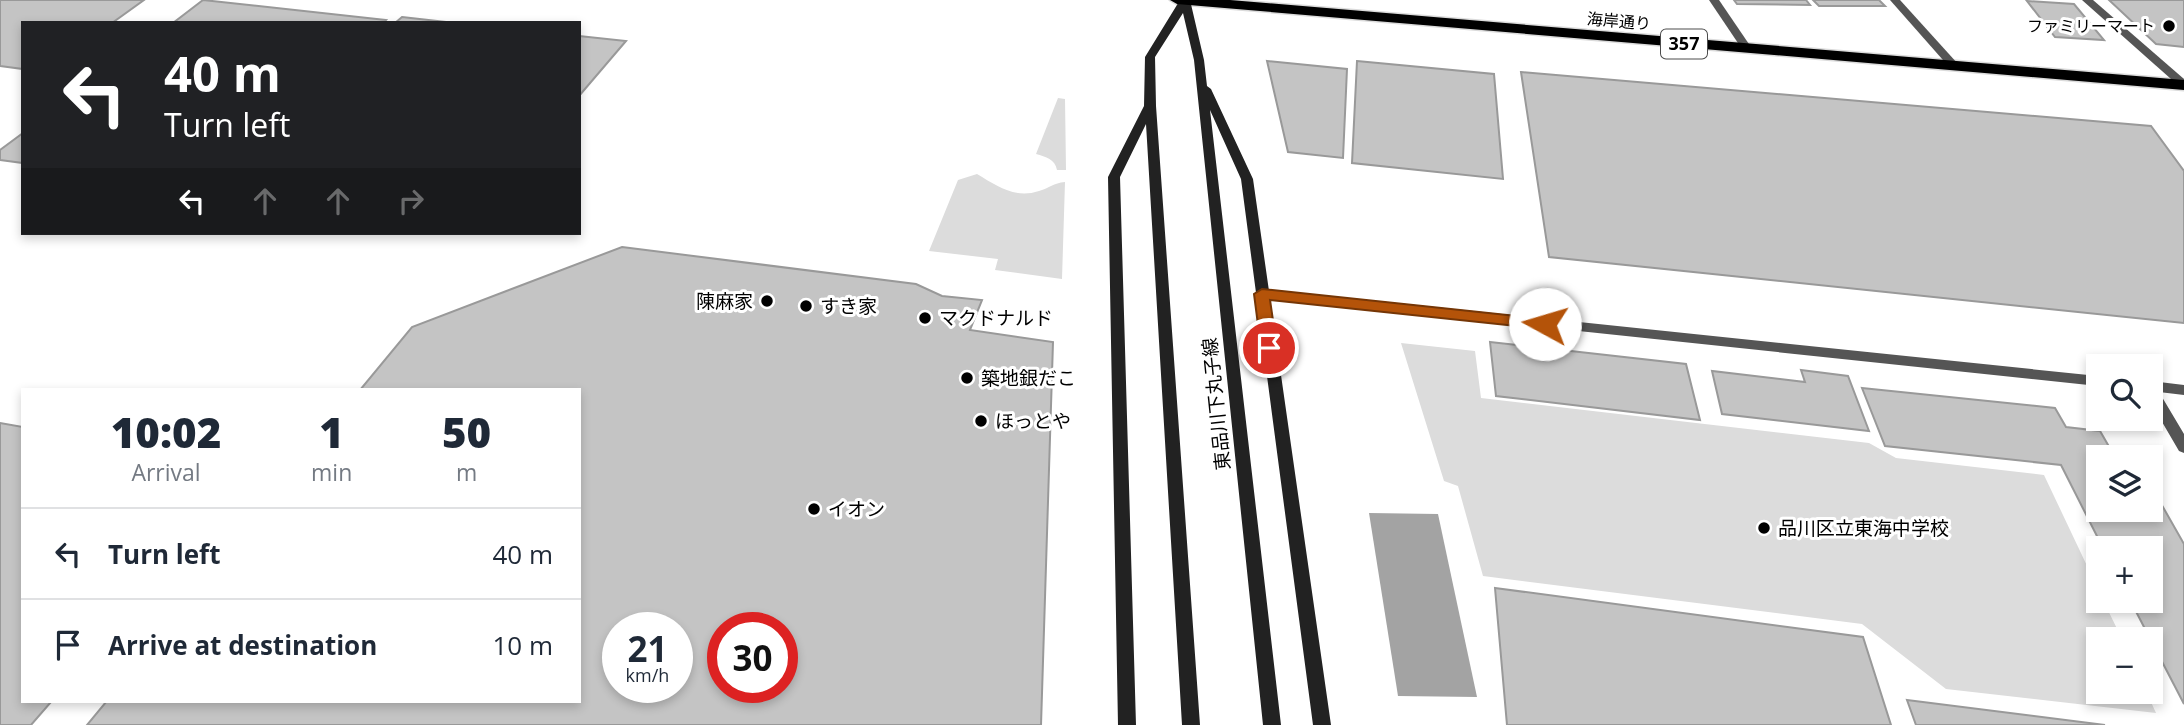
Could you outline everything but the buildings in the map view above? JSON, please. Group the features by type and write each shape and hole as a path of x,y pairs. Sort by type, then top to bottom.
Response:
{"highway":[{"name":"海岸通り","path":"1177,0 2184,85"}],"main road":[{"path":"1185,0 1201,78 1247,179 1322,725"},
{"path":"1185,0 1150,57 1150,106 1191,725"},
{"name":"東品川下丸子線","path":"1201,78 1272,725"},
{"path":"1127,725 1114,177 1150,106"}],"street":[{"path":"1714,0 1748,50"},
{"path":"1895,0 1954,66"},
{"path":"2087,0 2184,85"},
{"path":"1262,294 2086,380"},
{"path":"2163,389 2184,390"},
{"path":"2163,410 2184,447"}],"shaded area":[{"path":"1058,98 1065,99 1066,170 1057,170 1047,157 1036,154"},
{"path":"977,174 1006,190 1022,193 1039,191 1065,182 1062,279 995,270 998,259 929,251 958,180"},
{"path":"1401,343 1475,351 1481,398 1869,443 1896,458 2044,475 2086,564 2086,613 2109,613 2116,627 2086,627 2086,704 2152,704 2156,713 1946,689 1862,624 1483,576 1458,486 1444,481"},
{"path":"1369,513 1438,514 1477,697 1398,696"}],"place":[{"name":"ファミリーマート","path":"2169,26"},
{"name":"陳麻家","path":"767,301"},
{"name":"すき家","path":"806,306"},
{"name":"マクドナルド","path":"925,318"},
{"name":"築地銀だこ","path":"967,378"},
{"name":"ほっとや","path":"981,421"},
{"name":"イオン","path":"814,509"},
{"name":"品川区立東海中学校","path":"1764,528"}],"route":[{"path":"1269,348 1262,294 1545,324"}]}
